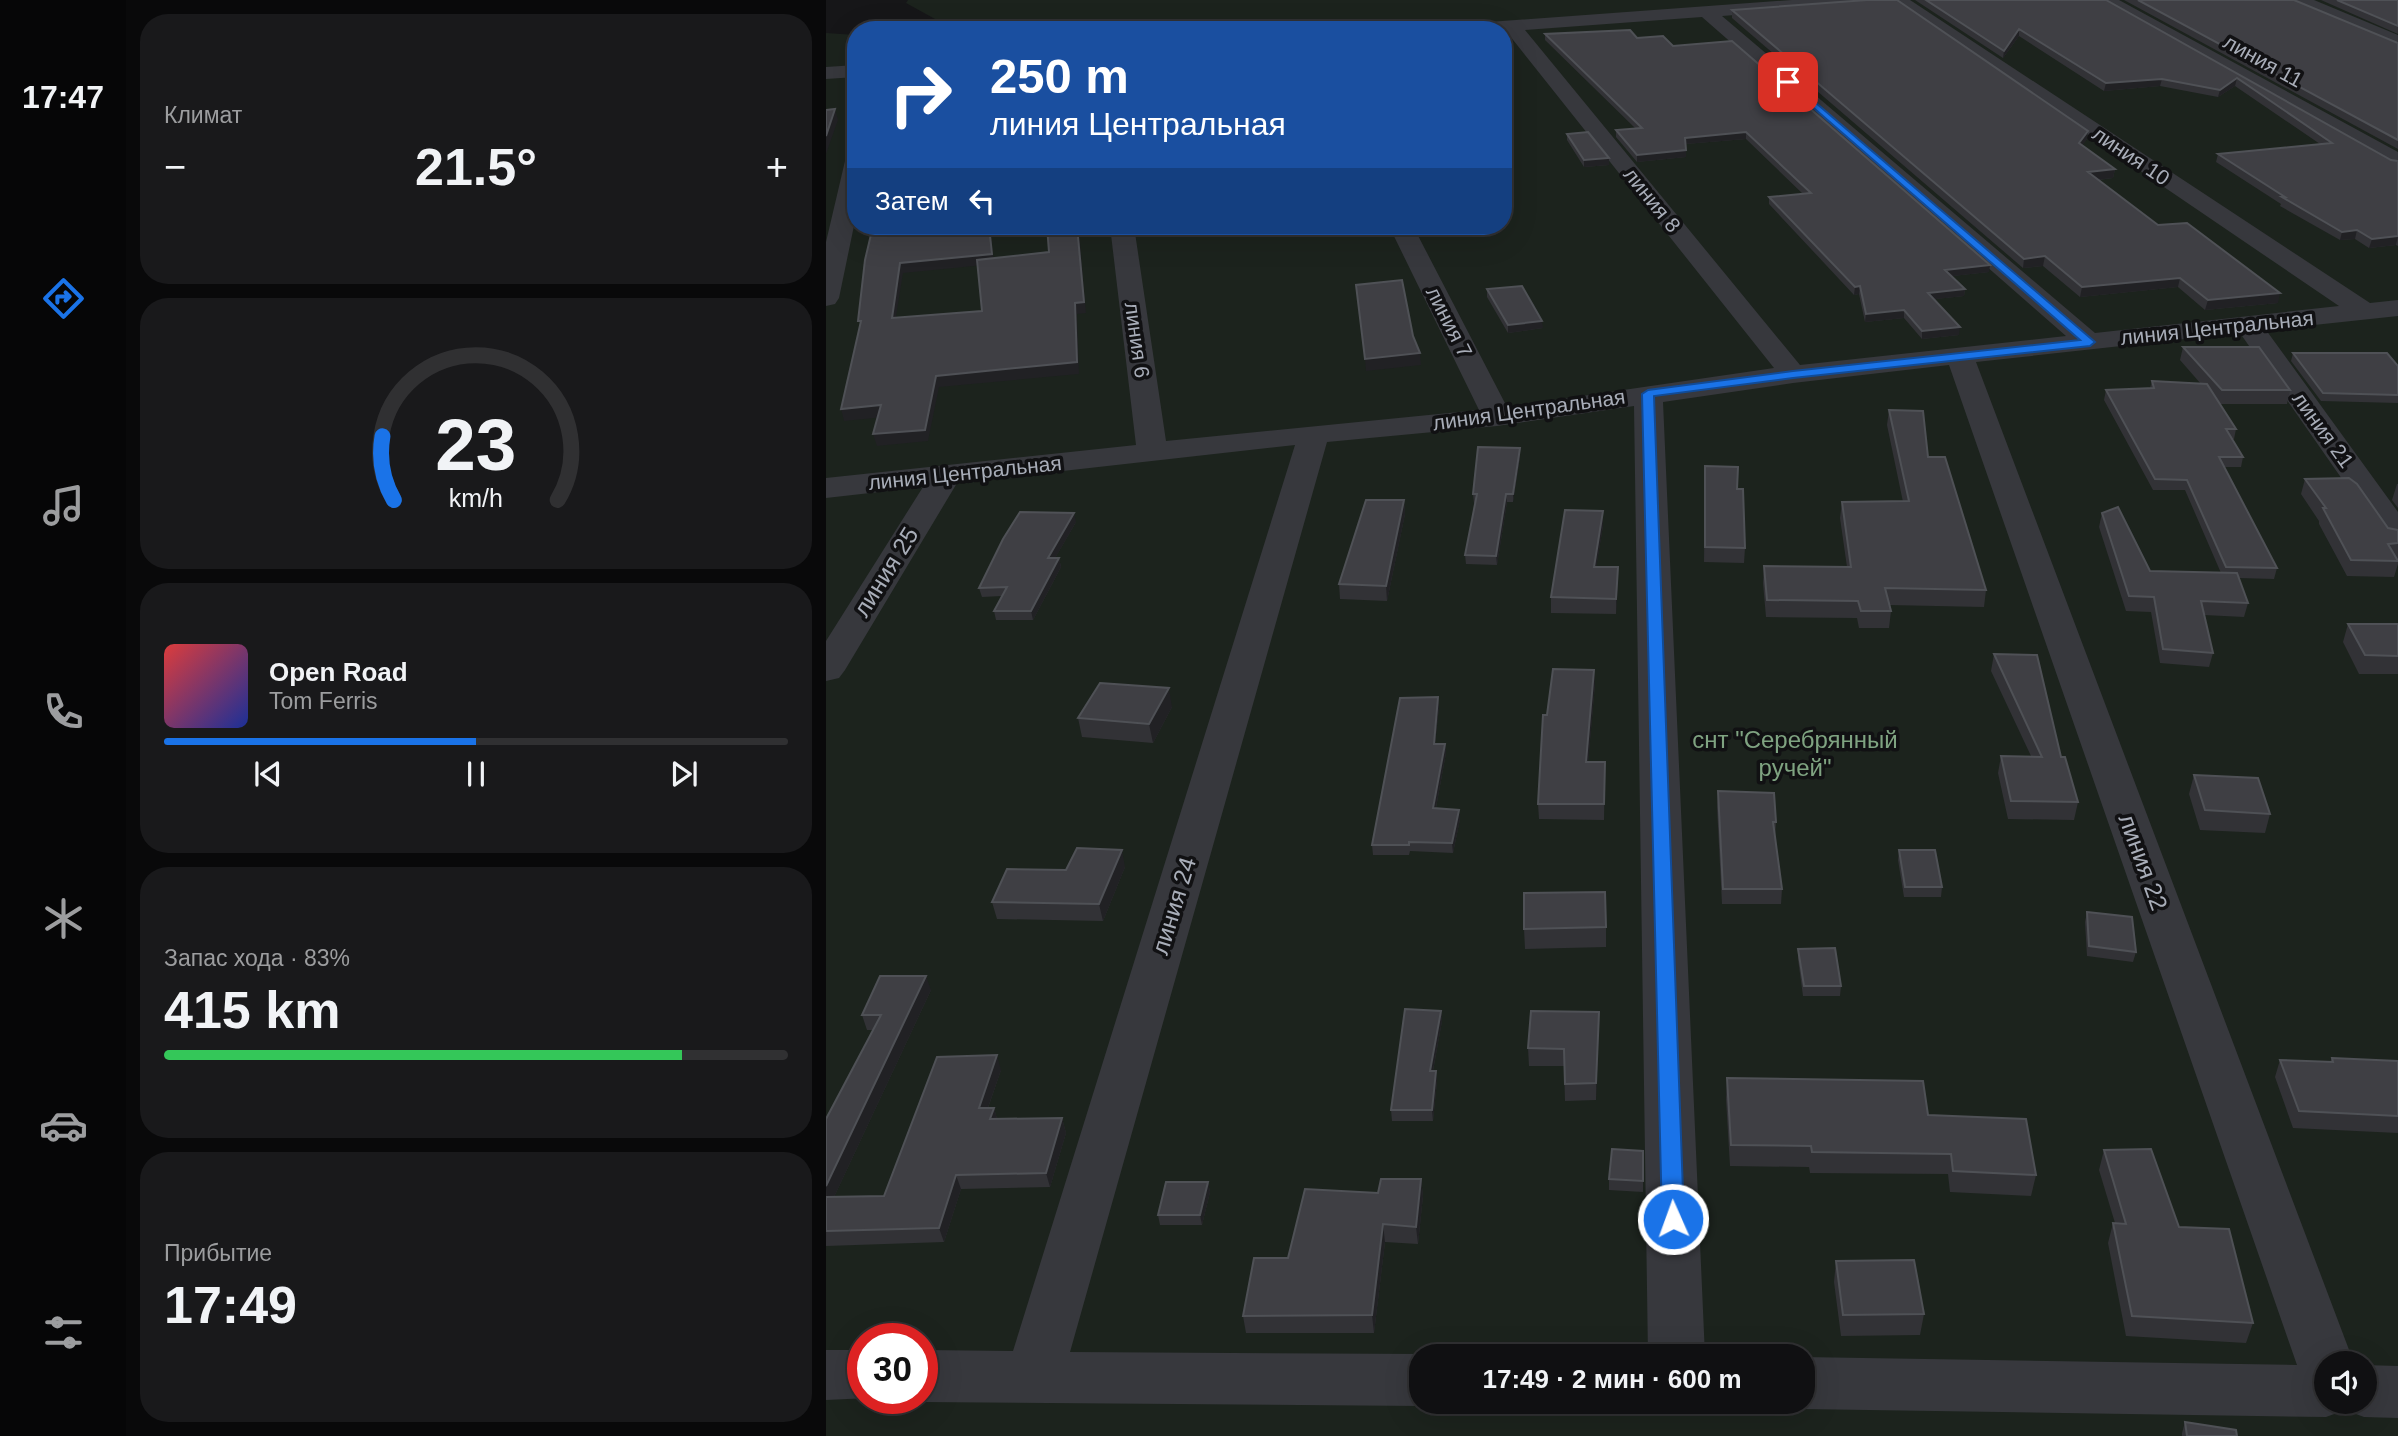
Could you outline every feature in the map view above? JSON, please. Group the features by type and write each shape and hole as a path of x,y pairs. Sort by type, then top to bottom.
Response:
{"street":[{"path":"1512,25 1866,0"},
{"name":"линия 10","path":"1898,0 2364,311"},
{"name":"линия 11","path":"2106,0 2398,161"},
{"path":"2299,0 2398,42"},
{"path":"1707,12 2090,342"},
{"name":"линия 8","path":"1512,26 1793,374"},
{"path":"826,74 847,72"},
{"path":"826,298 847,202"},
{"name":"линия 6","path":"1123,235 1152,453"},
{"name":"линия 7","path":"1406,235 1497,417"},
{"name":"линия Центральная","path":"826,488 1314,434 1497,417 1793,374 2398,307"},
{"name":"линия 21","path":"2248,325 2398,535"},
{"name":"линия 22","path":"1960,357 2321,1351"},
{"path":"1648,394 1677,1344"},
{"name":"линия 24","path":"1034,1377 1314,434"},
{"name":"линия 25","path":"826,670 947,474"},
{"path":"826,1375 847,1375"},
{"path":"938,1376 1409,1380"},
{"path":"1815,1383 2314,1391"},
{"path":"2377,1391 2398,1392"}],"green space":[{"name":"снт \"Серебрянный ручей\"","path":"908,0 2398,0 2398,1436 826,1436 826,33 847,34 847,235 1512,235 1512,21 934,21 935,19 906,3"}],"building":[{"path":"1897,0 2088,131 2079,143 2115,169 2088,172 2158,225 2187,223 2280,293 2208,300 2180,278 2082,287 2045,256 2024,259 1732,10"},
{"path":"1926,0 2106,0 2391,160 2398,161 2398,236 2372,239 2357,230 2342,232 2282,197 2285,197 2218,154 2332,143 2237,78 2220,90 2162,79 2106,83 2019,29 2004,51"},
{"path":"2138,0 2294,0 2398,43 2398,140"},
{"path":"2337,0 2398,0 2398,26"},
{"path":"1630,30 1637,38 1663,36 1673,46 1732,41 1990,265 1945,270 1965,289 1928,293 1960,327 1922,331 1904,310 1866,314 1860,286 1855,287 1769,197 1811,193 1746,132 1685,138 1686,150 1637,155 1616,130 1642,128 1545,34"},
{"path":"835,109 826,136 826,110"},
{"path":"1588,132 1609,158 1584,160 1567,134"},
{"path":"871,235 990,235 992,254 900,263 892,318 982,311 977,260 1049,252 1048,235 1078,235 1084,302 1075,303 1077,362 936,376 925,430 873,434 881,405 841,409 861,321 858,321 865,260"},
{"path":"1402,280 1413,336 1420,353 1365,359 1356,285"},
{"path":"1522,286 1542,321 1508,325 1487,289"},
{"path":"2183,347 2259,347 2290,390 2222,390"},
{"path":"2293,353 2387,353 2398,366 2398,395 2323,393"},
{"path":"2152,381 2207,384 2236,429 2226,429 2243,457 2219,457 2277,568 2226,567 2187,480 2155,479 2106,390 2154,388"},
{"path":"1889,410 1923,411 1928,457 1945,457 1986,590 1885,588 1891,611 1861,611 1858,601 1767,600 1764,566 1851,567 1842,502 1909,501"},
{"path":"1478,447 1520,448 1513,494 1506,494 1496,556 1465,555 1477,494 1473,494"},
{"path":"1705,466 1738,467 1737,489 1743,489 1745,548 1705,547"},
{"path":"2349,478 2357,484 2388,528 2398,530 2398,543 2388,544 2398,561 2351,560 2323,508 2326,508 2305,479"},
{"path":"1366,500 1404,500 1386,586 1339,584"},
{"path":"2118,507 2150,571 2237,573 2248,603 2201,601 2213,653 2163,649 2154,597 2129,596 2102,513"},
{"path":"1565,510 1603,511 1594,567 1618,567 1616,599 1551,597"},
{"path":"1020,512 1074,513 1048,558 1059,558 1031,611 994,611 1007,587 979,588 1003,539"},
{"path":"2348,624 2398,624 2398,656 2365,655"},
{"path":"1994,654 2037,655 2061,757 2065,757 2078,802 2011,801 2001,756 2042,757"},
{"path":"1553,669 1594,670 1586,762 1605,762 1604,804 1538,804 1543,715 1547,715"},
{"path":"1100,683 1169,688 1149,724 1078,718"},
{"path":"1438,697 1434,744 1445,744 1433,808 1459,810 1452,843 1372,845 1400,698"},
{"path":"2194,775 2258,778 2270,814 2205,810"},
{"path":"1718,791 1774,793 1776,822 1773,822 1782,889 1723,889"},
{"path":"1077,848 1122,850 1099,904 992,902 1007,869 1066,870"},
{"path":"1899,850 1935,850 1942,887 1905,887"},
{"path":"1605,892 1606,927 1524,929 1524,893"},
{"path":"2087,912 2132,917 2136,952 2089,946"},
{"path":"1835,948 1841,986 1804,986 1798,949"},
{"path":"880,976 926,976 826,1186 826,1119 881,1015 862,1015"},
{"path":"1405,1009 1441,1011 1430,1071 1436,1071 1432,1110 1391,1110"},
{"path":"1531,1011 1599,1012 1596,1083 1565,1084 1564,1049 1528,1048"},
{"path":"997,1055 979,1108 994,1108 990,1119 1062,1118 1046,1173 956,1175 939,1228 826,1231 826,1197 884,1196 937,1057"},
{"path":"2332,1058 2398,1061 2398,1116 2299,1111 2280,1060 2333,1062"},
{"path":"1727,1078 1923,1081 1928,1115 2026,1119 2036,1175 1953,1171 1951,1154 1812,1152 1811,1146 1731,1145"},
{"path":"1612,1149 1643,1151 1643,1181 1609,1179"},
{"path":"2151,1149 2179,1227 2229,1229 2253,1323 2132,1316 2113,1223 2126,1224 2104,1150"},
{"path":"1381,1179 1421,1179 1416,1227 1383,1224 1372,1315 1243,1316 1254,1258 1288,1258 1305,1189 1378,1193"},
{"path":"1166,1182 1208,1182 1200,1215 1158,1215"},
{"path":"1914,1260 1924,1314 1843,1315 1836,1261"},
{"path":"2185,1422 2236,1430 2237,1436 2187,1436"}],"route":[{"path":"1673,1219 1648,394 1793,374 2090,342 1788,82"}]}
